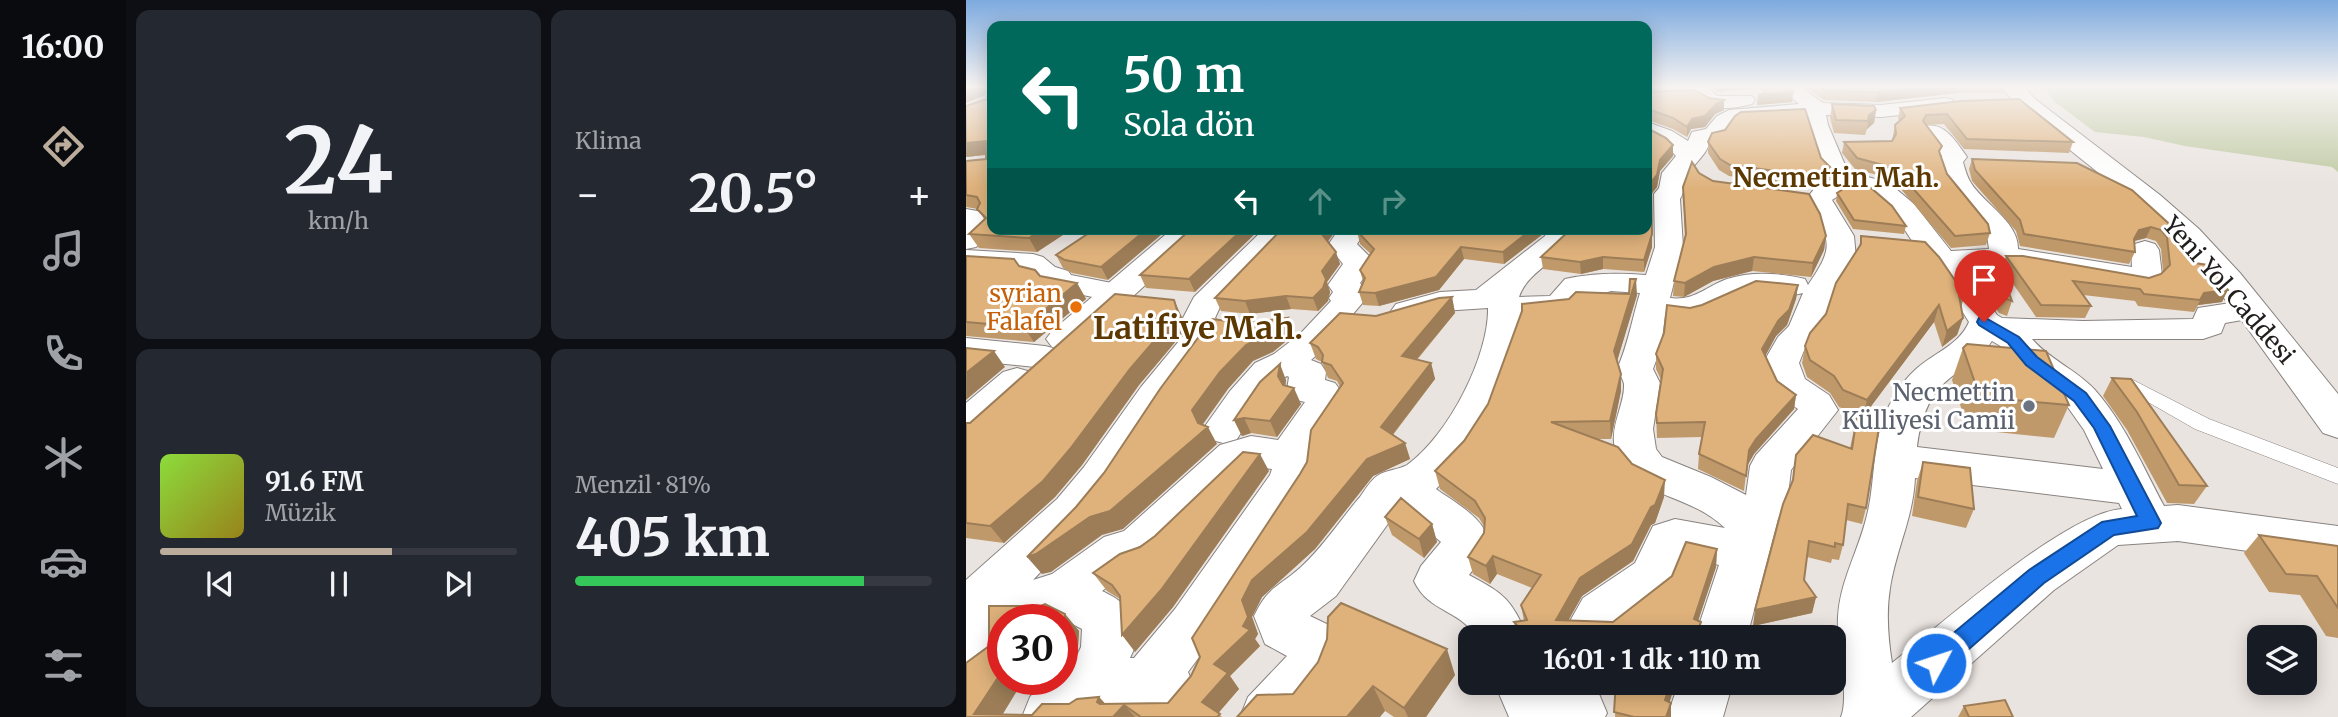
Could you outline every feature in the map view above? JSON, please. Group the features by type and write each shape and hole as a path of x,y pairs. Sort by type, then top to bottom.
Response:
{"main road":[{"name":"Yeni Yol Caddesi","path":"2048,120 2139,191 2200,249 2338,423"},
{"name":"Yeni Yol Caddesi","path":"2061,120 2189,222 2241,278 2338,393"},
{"path":"966,426 1045,357 1173,307 1190,235"}],"street":[{"path":"1696,165 1700,137 1714,134 1724,120"},
{"path":"1739,120 1750,137"},
{"path":"1725,625 1767,495 1771,466 1819,410 1816,404 1790,386 1781,363 1790,344 1804,330 1819,290 1852,240 1832,218 1826,172 1811,120"},
{"path":"1882,120 1904,128 1965,160 1951,162 1958,184 2000,233 2004,243 2003,257"},
{"path":"1904,128 1920,120"},
{"path":"1652,130 1667,135 1696,165"},
{"path":"1696,165 1674,173 1671,194 1657,194 1666,221 1670,247 1635,369 1642,383 1633,429 1634,446 1647,468 1696,488 1731,507 1750,541"},
{"path":"2067,165 2106,165"},
{"path":"1826,172 1880,188 1905,209 1924,251 1989,325 2014,340 2032,361 2080,397 2101,426 2142,506"},
{"path":"966,217 973,218 968,225 978,232 966,241"},
{"path":"1173,307 1272,235"},
{"path":"1223,429 1268,371 1286,342 1332,319 1348,301 1346,298 1350,290 1343,285 1344,281 1360,262 1342,245 1349,235"},
{"path":"1332,319 1376,319 1440,302 1484,299 1564,235"},
{"path":"1040,267 1068,249"},
{"path":"1924,251 1955,258 2045,260 2143,278 2147,275 2146,250"},
{"path":"966,259 1033,263 1040,267 1040,272 1057,277 1061,282 1173,307 1200,337 1072,512 1004,578 966,609"},
{"path":"1497,625 1482,604 1455,595 1438,581 1464,546 1464,535 1418,498 1414,490 1420,477 1452,447 1469,420 1499,349 1505,327 1503,295 1517,272"},
{"path":"1504,311 1537,305 1559,306 1576,286 1598,286 1611,281 1656,295 1690,310 1724,291 1753,283 1819,290"},
{"path":"1872,716 1862,645 1865,588 1889,516 1899,424 1921,384 1940,366 1955,358 1989,325 2083,331 2203,329 2209,326 2209,314 2237,312"},
{"path":"1138,693 1193,625 1268,514 1290,478 1295,445 1327,398 1322,392 1305,390 1308,372 1286,342"},
{"path":"966,349 1045,357"},
{"path":"1038,604 1050,595 1061,594 1120,551 1135,549 1234,455 1251,451 1295,457"},
{"path":"1895,460 2142,506 2178,523 2338,545"},
{"path":"1268,717 1305,676 1316,650 1315,644 1283,628 1279,616 1287,606 1319,581 1392,486 1420,477"},
{"path":"1872,716 2037,576 2142,506"},
{"path":"1594,625 1601,614 1653,577 1669,539 1675,537 1750,541"},
{"path":"1061,594 1103,615 1108,622 1105,643 1108,649 1095,673 1138,693"},
{"path":"966,659 987,643"},
{"path":"1050,717 1072,692 1138,693 1207,646"},
{"path":"1527,695 1537,717"},
{"path":"1572,695 1579,713 1577,717"},
{"path":"1695,717 1702,695"}],"lane":[{"path":"2133,386 2202,424 2338,476"}],"green space":[{"path":"2080,120 2338,120 2338,172 2332,167 2185,146 2144,137 2095,132"}],"building":[{"path":"966,120 987,120 987,235 1033,235 1029,238 969,234 986,218 977,209 980,203 977,197 966,195 966,161 986,159 986,141 966,143"},
{"path":"1677,120 1691,120 1687,127"},
{"path":"1732,120 1809,120 1821,158 1830,167 1814,176 1730,165 1720,159 1708,142 1712,133 1725,130"},
{"path":"1900,120 1923,120 1942,146 1939,151 1947,174 1988,224 1990,233 1955,236 1903,177 1883,165 1857,158 1844,142 1892,141 1896,134 1895,125"},
{"path":"1952,120 2046,120 2073,142 1967,139"},
{"path":"1652,131 1673,145 1660,160 1657,175 1652,181"},
{"path":"1972,159 2077,163 2132,190 2177,231 2195,263 2208,265 2228,290 2204,293 2200,300 2144,294 2140,289 2073,281 2091,306 2041,305 2006,256 2023,256 2149,278 2161,274 2170,265 2167,237 2161,230 2151,227 2139,230 2134,239 2135,252 2024,234 2020,220 1975,170"},
{"path":"1692,162 1699,173 1713,181 1809,194 1820,214 1826,236 1813,263 1754,257 1714,267 1685,283 1674,281 1686,234 1683,187"},
{"path":"1854,182 1871,188 1892,206 1906,226 1854,220 1837,193"},
{"path":"1086,235 1140,235 1101,267 1065,260 1056,255"},
{"path":"1184,235 1237,235 1189,279 1140,275"},
{"path":"1276,235 1323,235 1336,252 1322,271 1326,279 1323,288 1313,298 1286,296 1245,301 1215,298"},
{"path":"1361,235 1524,235 1503,252 1461,247 1436,277 1375,293 1359,292 1365,278 1360,270 1374,249"},
{"path":"1565,235 1652,235 1644,260 1603,257 1580,262 1541,257"},
{"path":"1861,236 1925,242 1939,257 1965,295 1959,295 1963,318 1947,331 1939,305 1867,400 1843,390 1834,376 1810,360 1805,346 1810,333 1826,314 1836,283 1861,244"},
{"path":"1973,254 1994,254 2012,301 2004,298"},
{"path":"966,256 1014,259 1019,266 1035,270 1040,276 1077,283 1024,327 966,322"},
{"path":"1630,279 1636,279 1614,351 1621,374 1610,421 1551,422 1618,447 1632,464 1665,480 1655,505 1651,507 1632,544 1580,578 1556,620 1613,622 1672,576 1686,542 1717,549 1694,619 1701,622 1700,625 1517,625 1514,622 1527,620 1521,605 1541,575 1493,556 1486,566 1468,557 1484,533 1485,518 1475,501 1435,471 1464,441 1488,404 1522,311 1522,304 1569,299 1576,292 1629,294"},
{"path":"1756,281 1798,285 1789,310 1778,321 1762,349 1777,381 1796,395 1749,450 1746,476 1699,454 1705,422 1657,423 1663,369 1656,354 1664,333 1667,305 1690,308 1702,305"},
{"path":"1115,294 1174,300 1177,310 1174,318 1130,369 1043,481 990,526 966,523 966,423 970,423"},
{"path":"1452,297 1402,356 1431,363 1381,427 1405,443 1367,459 1307,532 1252,580 1242,600 1248,617 1243,626 1250,630 1214,664 1228,673 1202,702 1220,714 1217,717 1141,717 1124,705 1113,717 966,717 966,663 987,647 987,694 974,714 1032,715 1042,704 1069,704 1077,699 1099,697 1097,702 1100,704 1168,703 1191,676 1200,657 1192,638 1300,474 1307,462 1311,430 1343,383 1331,365 1322,362 1323,355 1318,347 1310,343 1340,313 1376,316 1439,298"},
{"path":"1287,318 1266,335 1246,345 1220,372 1192,410 1198,423 1208,427 1110,511 1090,517 1036,554 1027,557 1076,507 1104,473 1160,389 1212,319 1243,323"},
{"path":"1967,344 2046,351 2069,405 1980,397 1963,348"},
{"path":"966,348 994,351 966,373"},
{"path":"1280,364 1278,376 1283,385 1294,388 1270,421 1244,418 1234,420 1260,382"},
{"path":"2112,378 2131,379 2207,486 2179,485 2137,412"},
{"path":"1857,416 1880,421 1866,508 1848,504 1843,545 1835,543 1835,547 1809,541 1804,580 1816,597 1755,610 1783,504 1793,480 1796,455 1813,435 1852,449"},
{"path":"1243,452 1260,454 1161,590 1122,635 1120,596 1112,585 1093,573 1120,554 1140,547 1155,536"},
{"path":"1923,462 1970,468 1974,509 1918,497"},
{"path":"1401,498 1432,524 1419,539 1385,517"},
{"path":"2259,535 2338,546 2338,608 2317,576 2286,574"},
{"path":"1341,603 1447,649 1404,708 1373,686 1347,717 1237,717 1257,695 1293,694 1318,662 1327,639 1328,617"},
{"path":"1615,695 1667,695 1665,700 1671,703 1666,717 1634,717 1614,712"},
{"path":"2005,700 2013,717 1969,717 1964,706"}],"place":[{"name":"syrian Falafel","path":"1076,307"},
{"name":"Necmettin Külliyesi Camii","path":"2029,406"}],"district":[{"name":"Necmettin Mah.","path":"1836,177"},
{"name":"Latifiye Mah.","path":"1198,328"}],"route":[{"path":"1936,663 2037,576 2109,528 2151,523 2101,426 2080,397 2032,361 2014,340 1984,322"}]}
